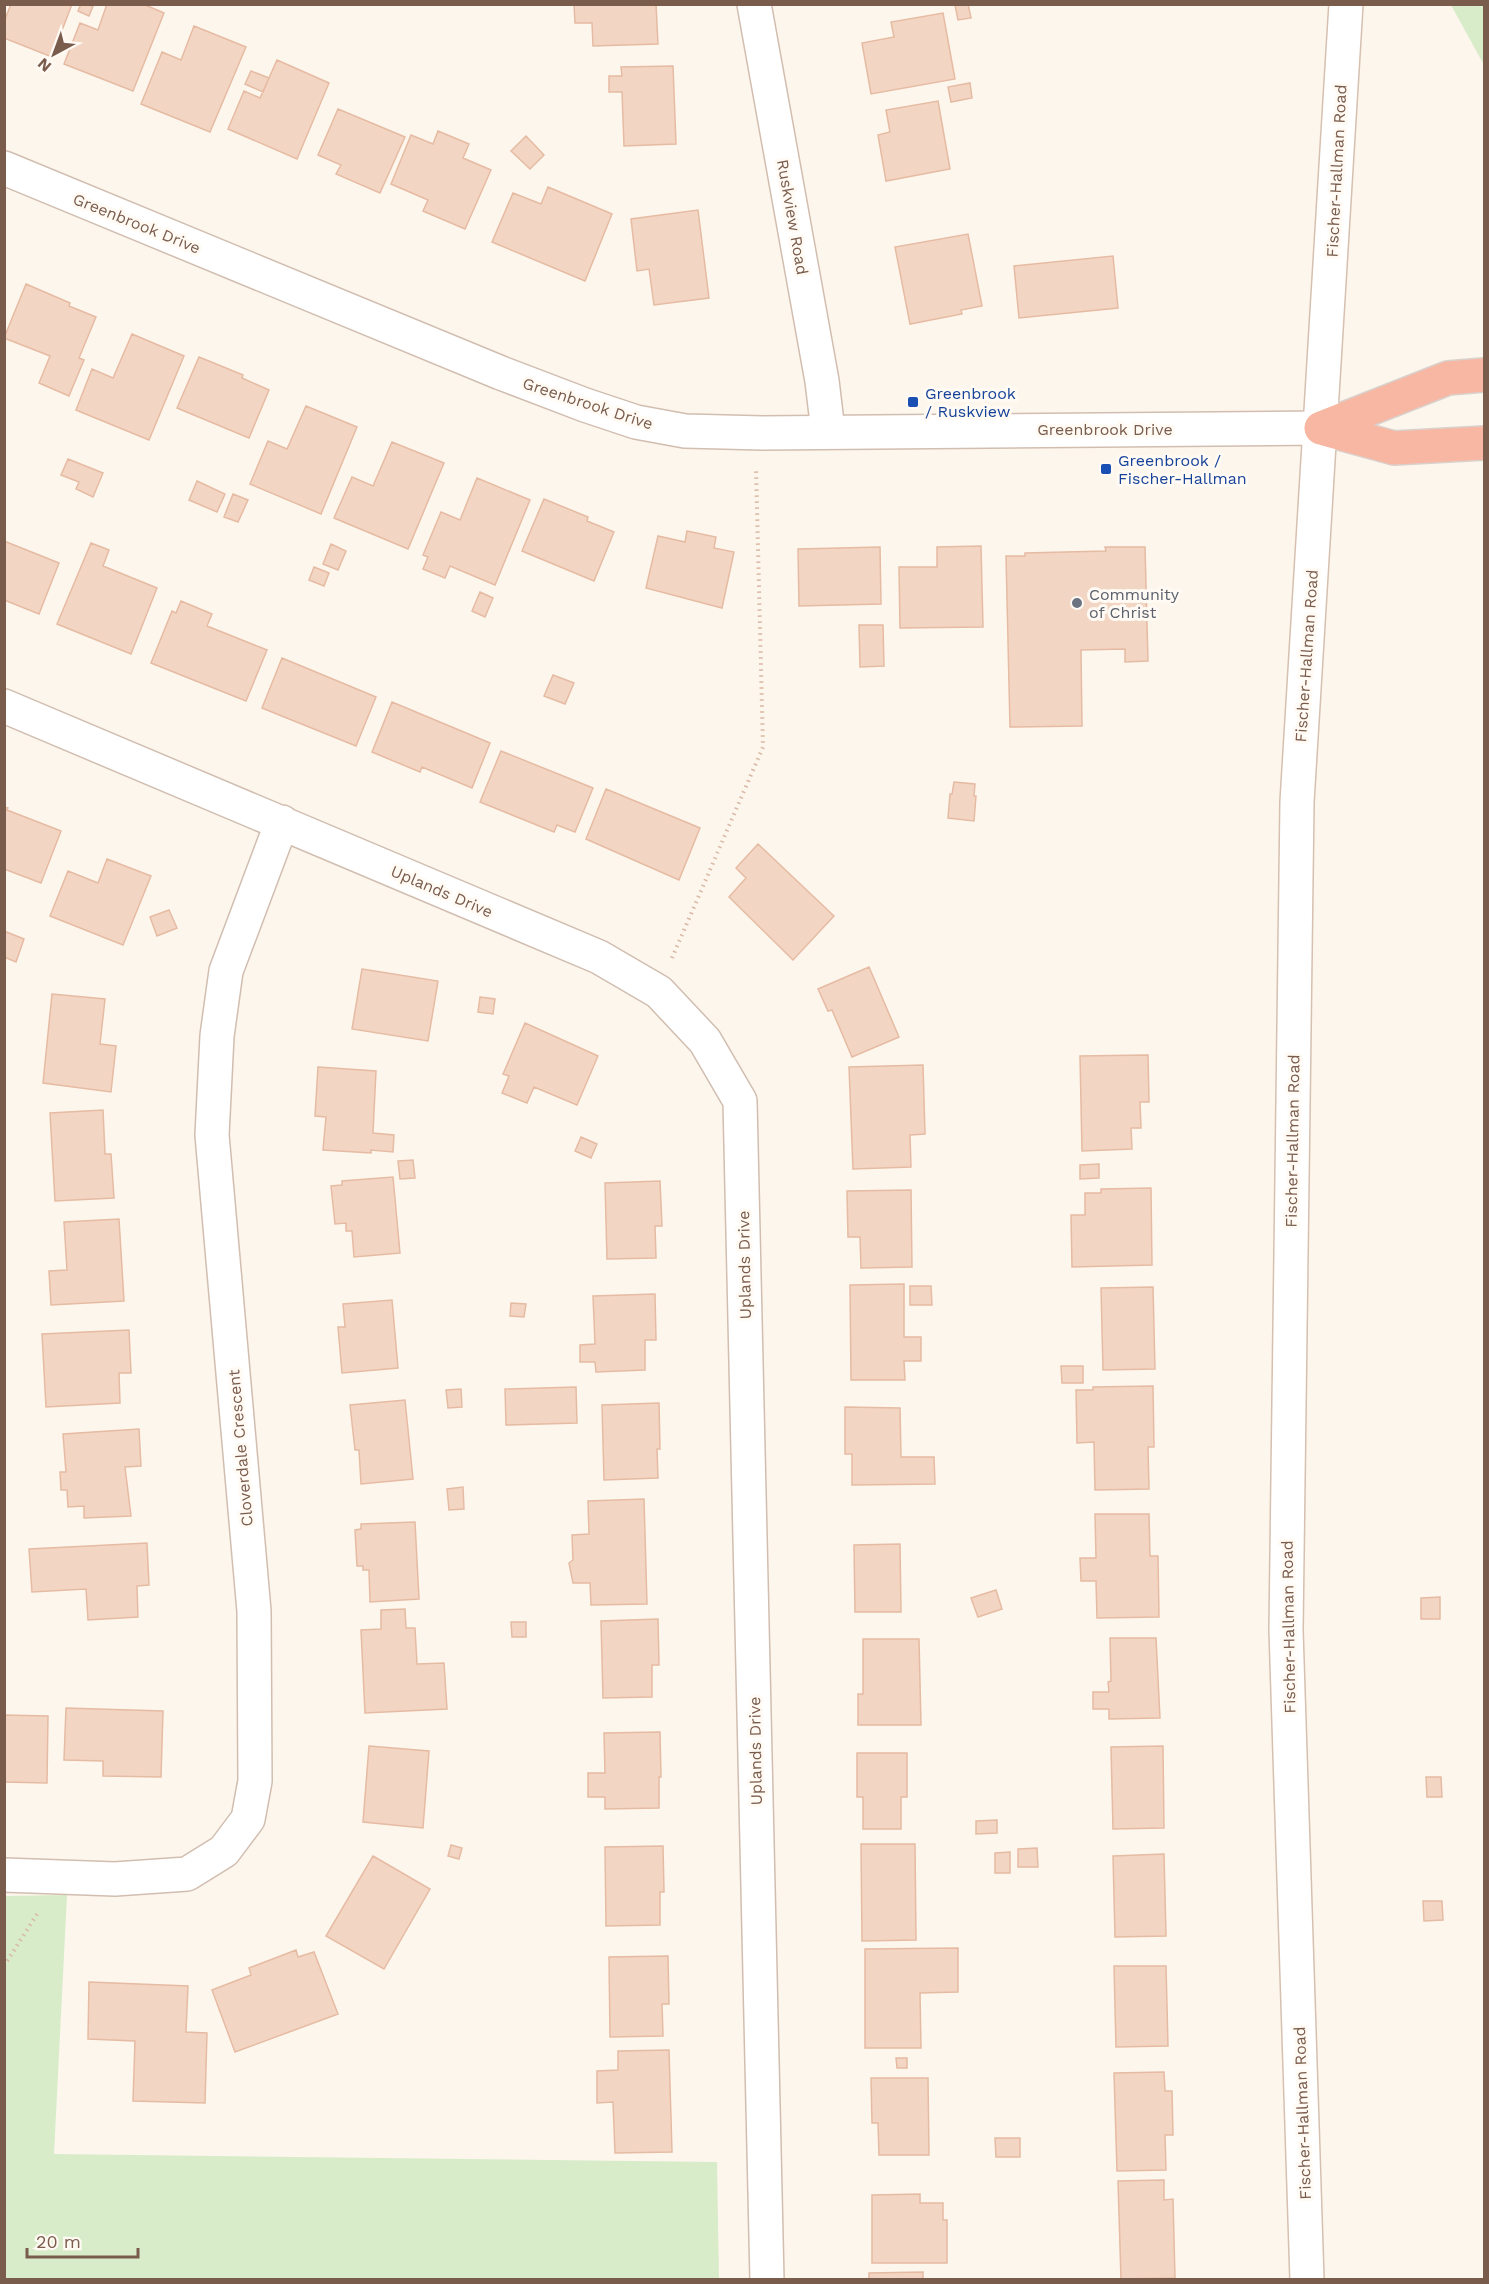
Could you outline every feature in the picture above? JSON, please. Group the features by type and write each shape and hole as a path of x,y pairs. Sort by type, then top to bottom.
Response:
{"highway":[{"path":"1321,428 1448,378 1485,375"},
{"path":"1321,428 1394,448 1485,443"}],"street":[{"name":"Ruskview Road","path":"754,4 822,381 828,430"},
{"name":"Fischer-Hallman Road","path":"1307,2280 1286,1630 1297,802 1346,4"},
{"name":"Greenbrook Drive","path":"4,168 501,374 636,422 685,431 763,433 828,430 1321,428"},
{"name":"Uplands Drive","path":"4,706 599,957 659,992 705,1041 740,1101 767,2280"},
{"name":"Cloverdale Crescent","path":"4,1875 115,1879 187,1874 224,1851 248,1819 255,1781 254,1611 212,1135 216,1036 226,971 282,822"}],"path":[{"path":"659,992 763,747 756,467"},
{"path":"4,1966 61,1876"}],"green space":[{"path":"1451,5 1484,5 1484,65"},
{"path":"67,1895 54,2154 717,2162 719,2279 5,2279 5,1896"}],"building":[{"path":"11,4 72,4 52,57 4,38 4,22"},
{"path":"81,4 93,6 89,16 78,11"},
{"path":"107,4 143,4 164,13 133,91 64,64 80,23 98,30"},
{"path":"574,4 656,4 658,44 593,46 592,23 575,23"},
{"path":"968,4 971,18 958,20 955,5"},
{"path":"943,13 955,79 871,94 862,43 894,37 891,22"},
{"path":"194,26 246,47 210,132 141,104 162,52 181,60"},
{"path":"277,60 329,83 297,159 228,129 244,91 260,98"},
{"path":"673,66 676,144 624,146 622,92 609,92 609,76 622,76 621,67"},
{"path":"251,71 269,78 263,92 245,84"},
{"path":"970,83 972,98 951,102 948,87"},
{"path":"938,101 950,169 886,181 878,135 890,132 886,110"},
{"path":"338,109 405,137 380,193 336,174 341,165 318,155"},
{"path":"438,131 469,144 463,158 491,170 465,229 423,211 428,200 391,184 411,135 433,144"},
{"path":"526,136 544,155 530,169 511,151"},
{"path":"548,187 612,214 585,281 492,242 513,193 541,204"},
{"path":"698,210 709,298 654,305 649,269 637,271 631,219"},
{"path":"968,234 982,306 961,310 962,314 910,324 895,247"},
{"path":"1113,256 1118,308 1019,318 1014,266"},
{"path":"26,284 96,317 79,358 84,360 69,396 39,383 50,356 4,338"},
{"path":"132,334 184,356 149,440 76,410 92,369 113,378"},
{"path":"199,357 243,375 242,378 269,390 249,438 177,408"},
{"path":"306,406 357,427 321,514 250,484 268,441 287,449"},
{"path":"392,442 444,463 408,549 334,518 352,477 373,486"},
{"path":"68,459 103,473 93,497 76,489 79,482 61,475"},
{"path":"477,478 530,500 495,585 450,566 445,578 423,569 428,557 423,555 441,512 460,520"},
{"path":"197,481 225,494 217,512 189,500"},
{"path":"233,494 248,500 238,522 224,517"},
{"path":"544,499 588,517 587,521 614,532 594,581 522,551"},
{"path":"687,531 716,537 714,548 734,552 722,608 646,588 658,536 685,542"},
{"path":"4,541 59,563 39,614 4,600"},
{"path":"91,543 109,550 103,566 157,588 131,654 57,624"},
{"path":"331,544 346,551 338,570 323,564"},
{"path":"981,546 983,627 900,628 899,567 937,567 937,547"},
{"path":"880,547 881,604 799,606 798,549"},
{"name":"Community of Christ","path":"1105,547 1145,547 1148,661 1125,662 1125,649 1081,650 1082,726 1010,727 1006,556 1025,556 1025,553 1106,551"},
{"path":"314,567 329,573 324,586 309,580"},
{"path":"480,592 493,598 485,617 472,611"},
{"path":"181,601 212,614 207,626 267,650 246,701 151,663 172,611 176,613"},
{"path":"859,625 883,625 884,666 860,667"},
{"path":"282,658 376,697 356,746 262,708"},
{"path":"553,675 574,683 565,704 544,696"},
{"path":"392,702 490,743 472,788 422,767 420,772 372,752"},
{"path":"501,751 593,788 575,832 557,825 554,832 480,802"},
{"path":"954,782 975,784 974,821 948,818 950,794 952,794"},
{"path":"606,789 700,828 679,880 586,839"},
{"path":"4,807 61,831 41,883 4,869"},
{"path":"758,844 834,916 793,960 729,897 746,878 736,868"},
{"path":"107,859 151,876 123,945 50,916 68,871 98,883"},
{"path":"169,910 177,928 157,936 150,917"},
{"path":"4,931 24,939 16,962 4,957"},
{"path":"869,967 899,1037 852,1057 832,1010 828,1011 818,989"},
{"path":"362,969 438,981 428,1041 352,1029"},
{"path":"52,994 105,999 100,1044 116,1046 111,1092 43,1083"},
{"path":"480,997 495,999 493,1014 478,1012"},
{"path":"525,1023 598,1056 577,1105 534,1087 527,1103 502,1093 509,1076 503,1074"},
{"path":"1148,1055 1149,1102 1140,1102 1141,1128 1131,1128 1132,1149 1082,1151 1080,1056"},
{"path":"923,1065 925,1134 910,1135 911,1167 853,1169 849,1067"},
{"path":"318,1067 376,1071 373,1133 394,1135 393,1152 323,1150 326,1117 315,1116"},
{"path":"103,1110 105,1154 111,1154 114,1198 55,1201 50,1113"},
{"path":"581,1137 597,1144 591,1158 575,1151"},
{"path":"413,1160 415,1178 400,1179 398,1161"},
{"path":"1099,1164 1099,1178 1080,1179 1080,1165"},
{"path":"393,1177 400,1253 354,1257 352,1231 346,1231 346,1223 335,1224 331,1186 342,1185 342,1181"},
{"path":"660,1181 662,1226 655,1226 656,1258 607,1259 605,1183"},
{"path":"1151,1188 1152,1265 1072,1267 1071,1215 1085,1215 1085,1193 1101,1193 1101,1189"},
{"path":"911,1190 912,1267 861,1268 860,1237 848,1237 847,1191"},
{"path":"119,1219 124,1301 51,1305 49,1271 67,1270 64,1222"},
{"path":"904,1284 904,1337 921,1337 921,1361 904,1361 905,1380 851,1380 850,1285"},
{"path":"910,1286 931,1286 932,1305 910,1305"},
{"path":"1153,1287 1155,1369 1103,1370 1101,1288"},
{"path":"655,1294 656,1340 645,1340 645,1370 596,1372 595,1362 580,1362 580,1345 595,1344 593,1296"},
{"path":"392,1300 398,1368 342,1373 338,1327 345,1327 343,1304"},
{"path":"511,1303 526,1304 524,1317 510,1316"},
{"path":"129,1330 131,1373 119,1373 120,1403 46,1407 42,1334"},
{"path":"1061,1366 1083,1366 1083,1383 1062,1383"},
{"path":"1153,1386 1154,1447 1148,1447 1149,1489 1095,1490 1094,1442 1077,1443 1076,1390 1093,1390 1093,1387"},
{"path":"576,1387 577,1423 506,1425 505,1389"},
{"path":"461,1389 462,1407 448,1408 446,1390"},
{"path":"405,1400 413,1479 361,1484 359,1450 355,1450 350,1405"},
{"path":"659,1403 658,1478 604,1480 602,1405"},
{"path":"845,1407 900,1408 901,1457 934,1457 935,1484 852,1485 852,1454 845,1454"},
{"path":"139,1429 141,1466 125,1467 131,1516 84,1518 84,1506 68,1507 67,1490 61,1490 60,1472 66,1472 63,1434"},
{"path":"463,1487 464,1509 449,1510 447,1489"},
{"path":"644,1499 647,1604 591,1605 590,1583 573,1583 569,1563 573,1560 572,1535 589,1534 588,1501"},
{"path":"1095,1514 1149,1514 1150,1556 1158,1556 1159,1617 1097,1618 1096,1581 1081,1581 1080,1558 1096,1558"},
{"path":"415,1522 419,1599 370,1602 369,1570 363,1570 363,1566 357,1566 355,1530 361,1529 361,1524"},
{"path":"147,1543 149,1585 137,1586 138,1617 88,1620 86,1589 32,1592 29,1549"},
{"path":"900,1544 901,1612 855,1612 854,1545"},
{"path":"996,1590 1002,1609 978,1617 971,1598"},
{"path":"1440,1597 1440,1619 1421,1619 1421,1598"},
{"path":"405,1609 406,1628 415,1628 417,1664 444,1663 447,1709 365,1713 361,1630 381,1629 381,1610"},
{"path":"658,1619 659,1665 652,1665 652,1697 603,1698 601,1621"},
{"path":"511,1622 526,1622 526,1637 512,1637"},
{"path":"1110,1638 1156,1638 1160,1718 1109,1719 1109,1709 1093,1709 1093,1692 1109,1692"},
{"path":"863,1639 919,1639 921,1725 858,1725 858,1694 863,1694"},
{"path":"66,1708 163,1711 161,1777 103,1776 103,1761 64,1760"},
{"path":"4,1715 48,1716 47,1783 4,1782"},
{"path":"660,1732 659,1808 605,1809 605,1797 588,1797 588,1773 605,1773 604,1733"},
{"path":"369,1746 429,1751 423,1828 363,1822"},
{"path":"1163,1746 1164,1828 1113,1829 1111,1747"},
{"path":"857,1753 907,1753 907,1797 901,1797 901,1829 863,1829 863,1797 857,1797"},
{"path":"1426,1777 1441,1777 1442,1797 1427,1797"},
{"path":"997,1820 997,1833 976,1834 976,1821"},
{"path":"861,1844 915,1844 916,1940 862,1941"},
{"path":"451,1845 462,1848 459,1859 448,1856"},
{"path":"663,1846 664,1892 660,1892 660,1925 606,1926 605,1847"},
{"path":"1037,1848 1038,1867 1018,1867 1018,1849"},
{"path":"1010,1852 1010,1873 995,1873 995,1853"},
{"path":"1164,1854 1166,1936 1115,1937 1113,1856"},
{"path":"373,1856 430,1889 384,1969 326,1936"},
{"path":"1423,1901 1442,1901 1443,1920 1424,1921"},
{"path":"958,1948 958,1992 920,1993 921,2048 865,2048 865,1949"},
{"path":"296,1950 298,1957 314,1952 338,2014 235,2052 212,1990 251,1975 249,1968"},
{"path":"668,1956 669,2004 662,2004 663,2036 610,2037 609,1957"},
{"path":"1114,1966 1166,1966 1168,2046 1116,2047"},
{"path":"89,1982 188,1986 186,2032 207,2033 205,2103 133,2101 135,2041 88,2039"},
{"path":"669,2050 672,2152 615,2153 613,2102 597,2103 597,2071 618,2070 618,2051"},
{"path":"896,2058 907,2058 907,2068 897,2068"},
{"path":"1164,2072 1165,2091 1172,2091 1173,2135 1165,2135 1166,2170 1117,2171 1114,2073"},
{"path":"871,2078 928,2078 929,2155 879,2155 878,2123 872,2123"},
{"path":"995,2138 1020,2138 1020,2157 996,2157"},
{"path":"1164,2180 1164,2200 1173,2199 1175,2278 1121,2279 1118,2181"},
{"path":"920,2194 920,2203 943,2203 943,2220 947,2220 947,2263 872,2263 872,2195"},
{"path":"923,2272 923,2280 869,2280 869,2273"}],"place":[{"name":"Greenbrook / Ruskview","path":"913,402"},
{"name":"Greenbrook / Fischer-Hallman","path":"1106,469"},
{"name":"Community of Christ","path":"1077,603"}]}
